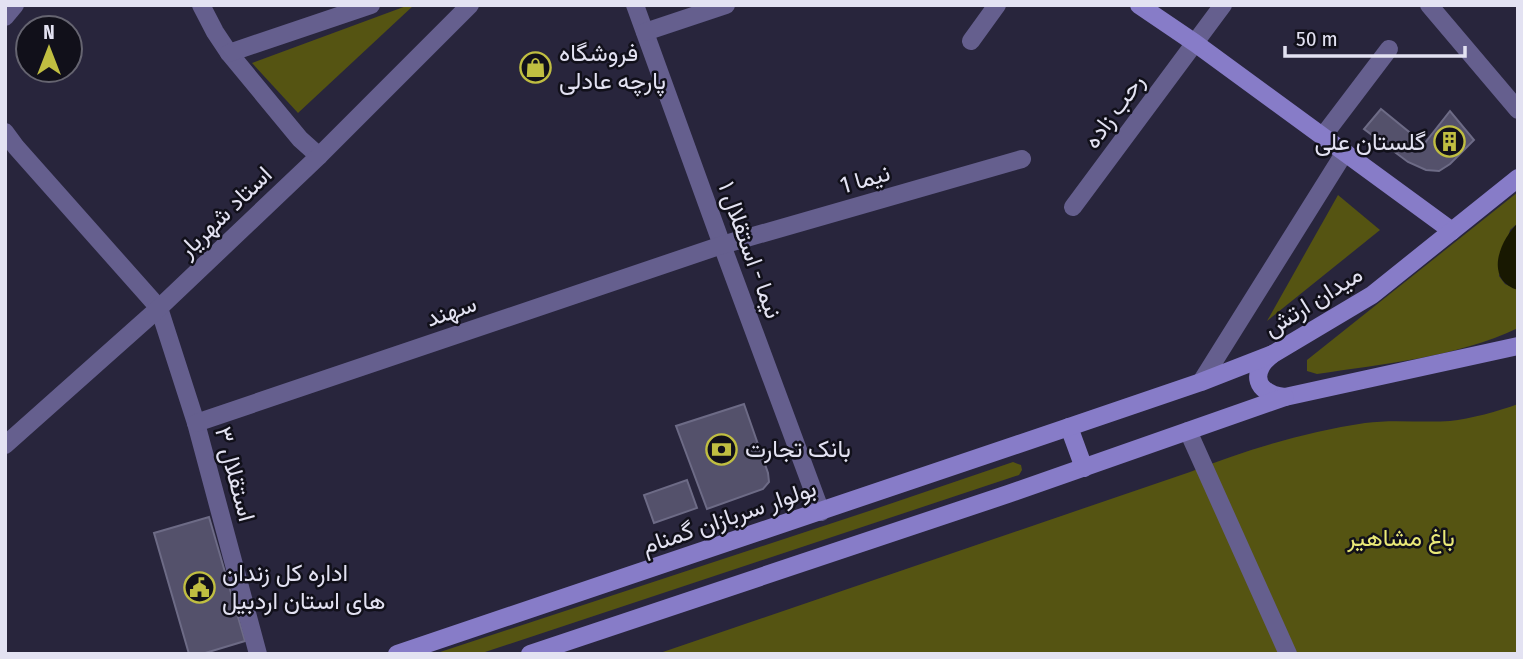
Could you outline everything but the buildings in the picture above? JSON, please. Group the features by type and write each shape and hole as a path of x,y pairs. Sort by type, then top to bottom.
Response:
{"main road":[{"path":"1139,5 1452,231"},
{"name":"میدان ارتش","path":"1285,397 1266,391 1259,382 1259,369 1273,354 1372,295 1518,178"},
{"path":"530,654 1084,468 1285,397 1518,345"},
{"name":"بولوار سربازان گمنام","path":"397,654 1201,382 1273,354"},
{"path":"1069,427 1084,468"}],"street":[{"path":"5,18 15,5"},
{"path":"201,5 229,53 300,139 319,156"},
{"path":"229,53 371,5"},
{"name":"استاد شهریار","path":"5,445 159,308 319,156 470,5"},
{"name":"نیما - استقلال ۱","path":"635,5 821,512"},
{"path":"645,32 726,5"},
{"path":"971,41 997,5"},
{"name":"رحب زاده","path":"1073,208 1223,5"},
{"path":"1429,5 1518,110"},
{"path":"1323,136 1389,49"},
{"path":"5,132 11,151 159,308"},
{"path":"1201,382 1345,152"},
{"name":"نیما 1","path":"722,245 1022,159"},
{"name":"سهند","path":"196,423 722,245"},
{"name":"استقلال ۳","path":"159,308 196,423 258,654"},
{"path":"1188,431 1288,654"}],"green space":[{"path":"414,5 298,113 252,63"},
{"path":"1518,192 1518,223 1510,230 1499,276 1505,284 1518,290 1518,328 1445,353 1317,374 1307,371 1307,360"},
{"path":"1338,195 1380,230 1267,321"},
{"name":"باغ مشاهیر","path":"1518,404 1518,654 657,654 1276,443 1365,423 1458,420"},
{"path":"1013,462 1021,465 1019,475 479,654 434,654 869,511"}],"shaded area":[{"path":"1518,223 1518,290 1507,285 1501,278 1498,260 1505,240"}],"place":[{"name":"فروشگاه پارچه عادلی","path":"536,67"},
{"name":"گلستان علی","path":"1449,142"},
{"name":"بانک تجارت","path":"722,449"},
{"name":"اداره کل زندان های استان اردبیل","path":"199,587"}]}
